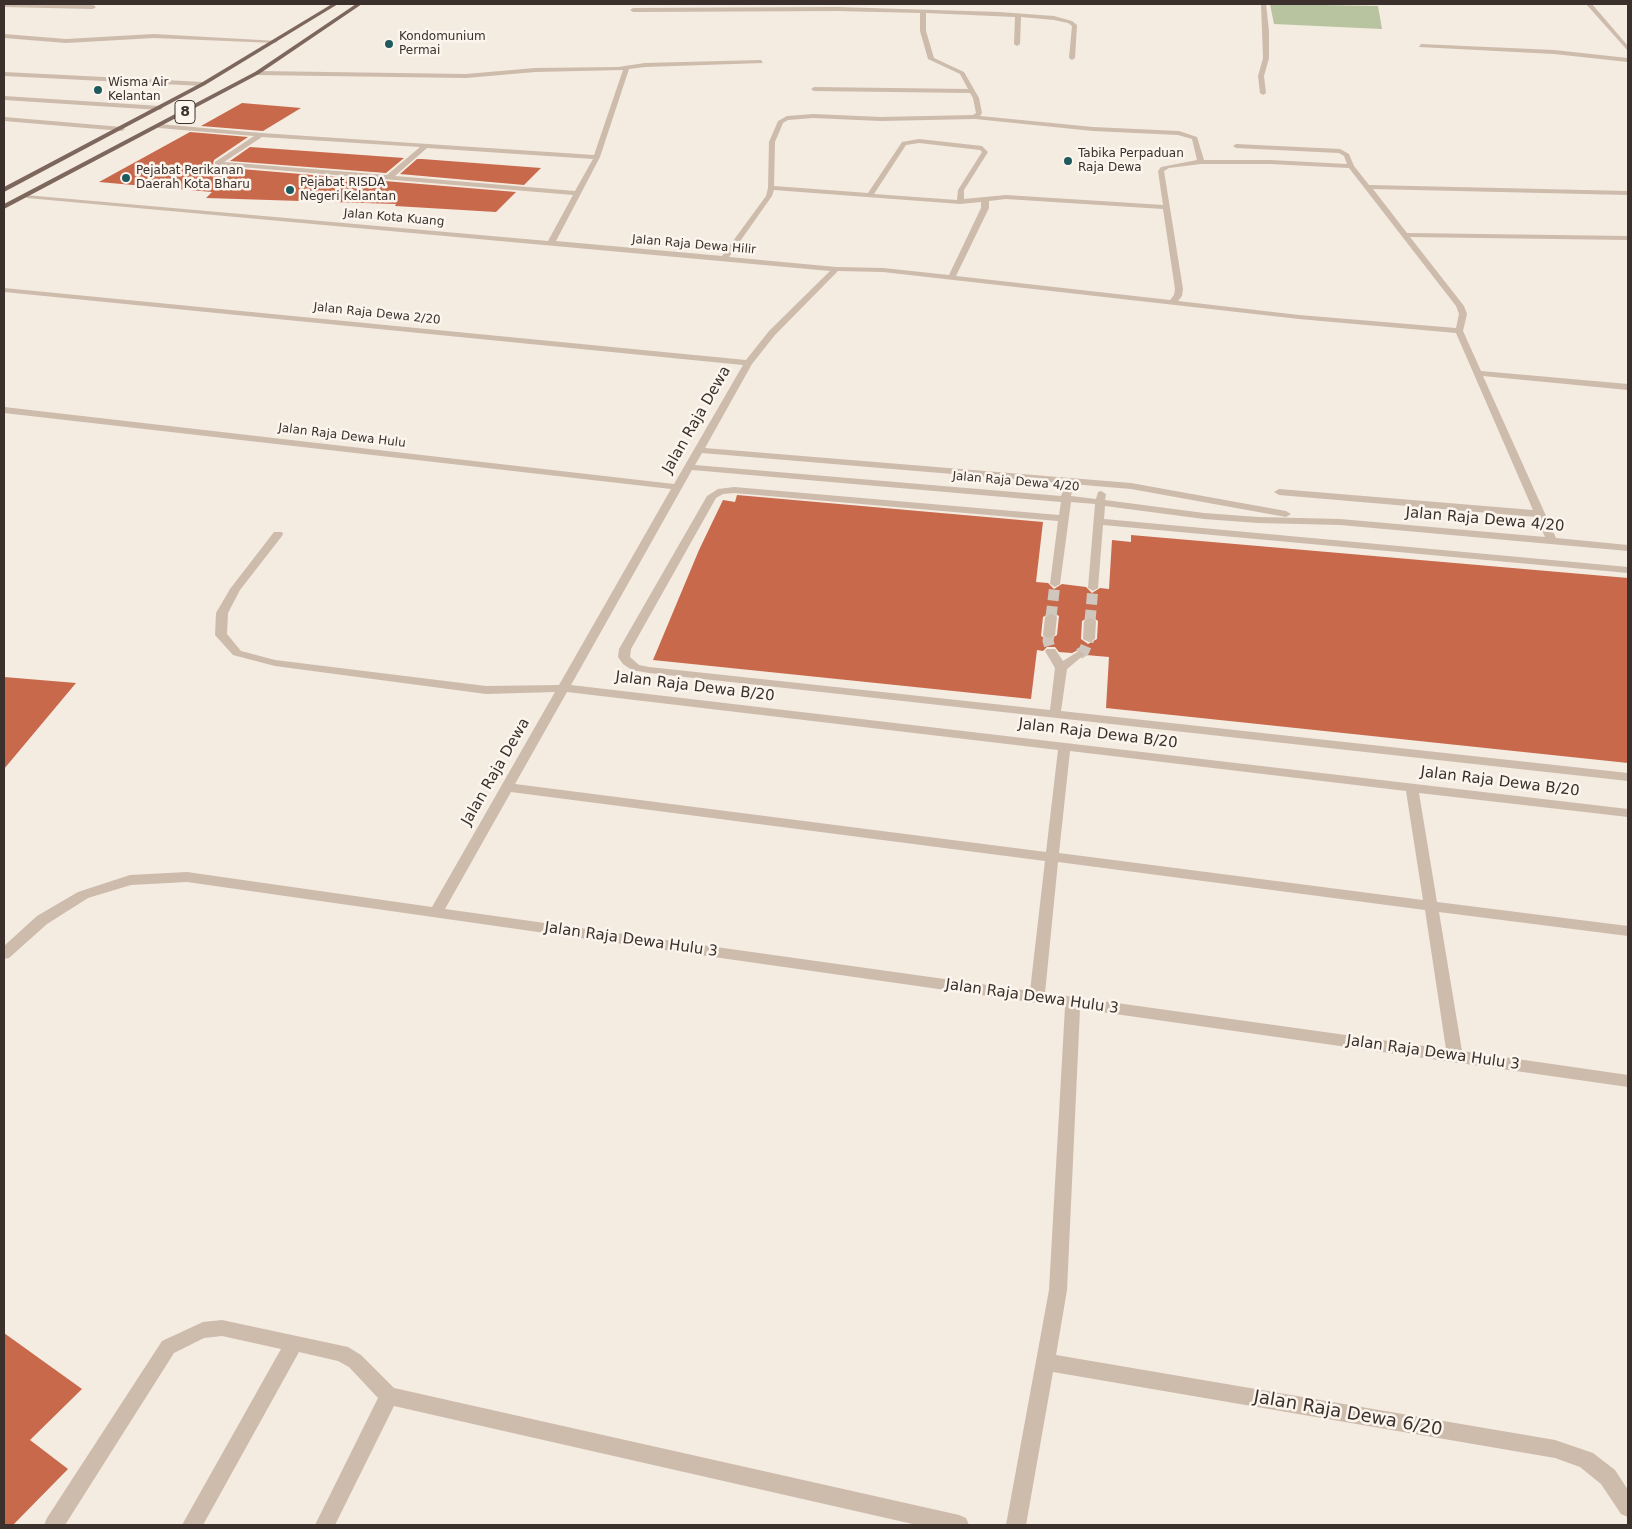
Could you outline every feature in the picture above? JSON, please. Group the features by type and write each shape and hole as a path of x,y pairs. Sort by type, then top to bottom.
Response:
{"main road":[{"name":"8","path":"5,189 160,108 334,4"},
{"name":"8","path":"4,207 257,73 359,4"},
{"path":"202,84 237,74 257,73"}],"street":[{"path":"1262,90 1262,76 1266,58 1263,4"},
{"path":"1589,4 1628,49"},
{"path":"4,5 93,7"},
{"path":"633,10 838,6 923,13 1001,11 1018,16 1054,18 1073,23 1072,58"},
{"path":"923,13 923,31 931,59 938,64 959,70 972,91 979,113 975,117"},
{"path":"1017,44 1018,16"},
{"path":"4,36 66,41 154,36 275,41"},
{"path":"1421,46 1554,52 1628,60"},
{"path":"257,73 466,76 518,71 627,67 645,64 761,62"},
{"path":"551,243 596,157 627,67"},
{"path":"4,74 202,84"},
{"path":"814,89 972,91"},
{"path":"4,98 160,108"},
{"path":"724,259 764,205 771,188 772,142 778,124 782,120 808,116 881,119 975,117 1093,129 1179,133 1195,138 1201,162"},
{"path":"4,119 122,129"},
{"path":"159,126 261,135 596,157"},
{"path":"261,135 217,163 577,193"},
{"path":"870,195 904,143 919,141 982,148 985,152 961,190 960,202"},
{"path":"389,177 425,146"},
{"path":"1236,146 1340,152 1347,155 1351,166 1460,306 1463,314 1458,331 1552,541"},
{"path":"1171,303 1178,296 1179,289 1161,171 1163,168 1201,162 1270,162 1351,166"},
{"path":"1368,187 1628,193"},
{"path":"771,188 960,202 1018,197 1167,207"},
{"name":"Jalan Kota Kuang","path":"27,196 551,243"},
{"path":"952,277 985,208 985,199"},
{"path":"1405,235 1628,238"},
{"name":"Jalan Raja Dewa Hilir","path":"551,243 836,269 883,270 1299,317 1458,331"},
{"name":"Jalan Raja Dewa","path":"436,912 748,363 772,333 836,269"},
{"name":"Jalan Raja Dewa 2/20","path":"4,290 748,363"},
{"path":"1478,373 1628,386"},
{"name":"Jalan Raja Dewa Hulu","path":"4,410 677,487"},
{"name":"Jalan Raja Dewa 4/20","path":"698,450 1146,488 1246,508 1340,522 1628,548"},
{"name":"Jalan Raja Dewa 4/20","path":"689,467 1101,502 1204,516 1258,520 1340,522"},
{"path":"1055,584 1068,481"},
{"path":"1093,588 1102,484"},
{"path":"1063,518 734,490 721,491 712,496 625,649 624,656 627,662 636,668 649,670 1628,777"},
{"path":"1279,492 1540,514"},
{"path":"1099,522 1628,570"},
{"name":"Jalan Raja Dewa B/20","path":"278,534 235,589 222,613 221,635 236,653 284,664 486,690 563,688 1628,813"},
{"path":"1049,635 1051,617"},
{"path":"1089,639 1090,621"},
{"path":"1051,651 1061,668 1055,715"},
{"path":"1061,668 1080,654"},
{"path":"1037,997 1064,747"},
{"path":"507,787 1628,932"},
{"path":"1412,788 1455,1056"},
{"path":"4,954 42,920 83,895 130,880 187,878 436,912"},
{"name":"Jalan Raja Dewa Hulu 3","path":"436,912 1628,1081"},
{"path":"1016,1525 1047,1362 1058,1290 1072,1002"},
{"path":"54,1525 168,1347 186,1336 204,1330 222,1328 342,1353 355,1361 389,1396 959,1525"},
{"path":"192,1525 294,1343"},
{"name":"Jalan Raja Dewa 6/20","path":"1047,1362 1555,1449 1586,1460 1608,1477 1628,1507"},
{"path":"326,1525 389,1396"}],"green space":[{"path":"1270,4 1378,6 1382,29 1274,24"}],"building":[{"path":"242,103 301,108 263,131 201,126"},
{"path":"190,132 248,137 214,160 213,164 217,167 516,192 496,212 395,206 396,204 206,198 212,192 99,182"},
{"path":"250,147 404,158 386,173 230,161"},
{"path":"417,159 541,168 524,185 400,174"},
{"path":"737,495 1043,522 1036,582 1048,583 1054,589 1062,584 1086,587 1092,593 1100,588 1109,589 1112,540 1131,542 1131,535 1628,578 1628,763 1106,708 1109,657 1086,655 1086,652 1080,649 1072,653 1059,652 1055,647 1047,647 1043,651 1037,650 1031,699 653,660 699,550 723,500 735,502","holes":["1052,612 1059,616 1057,635 1048,640 1041,636 1043,617","1091,616 1098,621 1097,639 1088,644 1081,639 1082,621"]},
{"path":"4,677 76,683 4,769"},
{"path":"4,1333 82,1389 30,1440 68,1469 13,1525 4,1525"}],"tunnel":[{"path":"1051,617 1055,584"},
{"path":"1090,621 1093,588"},
{"path":"1049,635 1048,641 1051,651"},
{"path":"1079,654 1084,651 1089,639"}],"place":[{"name":"Kondomunium Permai","path":"389,44"},
{"name":"Wisma Air Kelantan","path":"98,90"},
{"name":"Tabika Perpaduan Raja Dewa","path":"1068,161"},
{"name":"Pejabat Perikanan Daerah Kota Bharu","path":"126,178"},
{"name":"Pejabat RISDA Negeri Kelantan","path":"290,190"}]}
